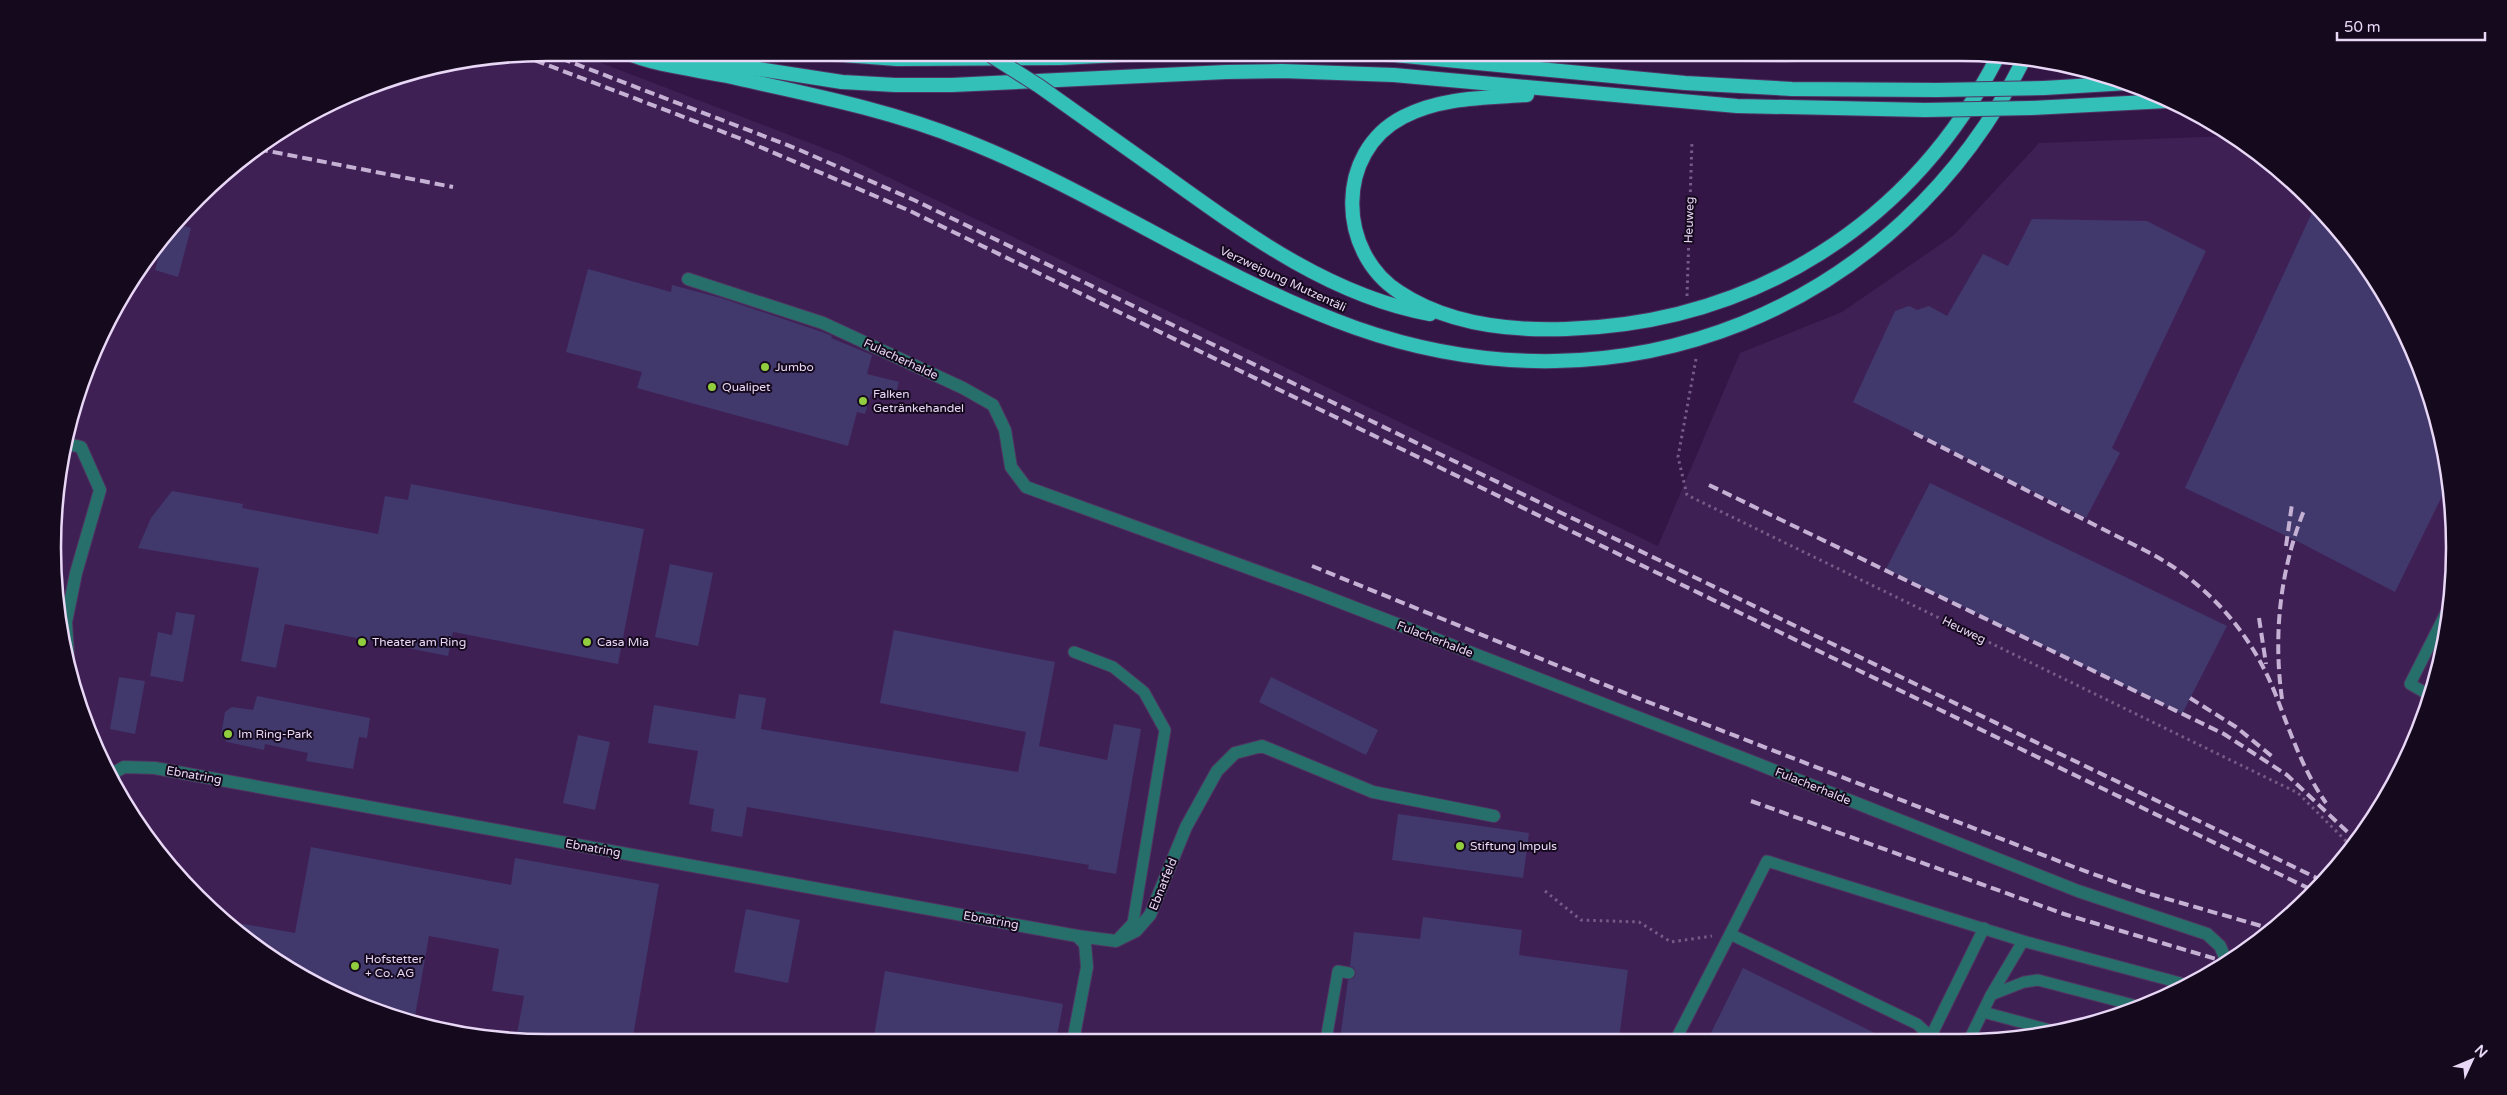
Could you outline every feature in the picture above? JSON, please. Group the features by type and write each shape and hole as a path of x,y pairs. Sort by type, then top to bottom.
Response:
{"highway":[{"name":"Verzweigung Mutzentäli","path":"666,61 871,109 959,138 1046,176 1246,281 1302,307 1356,328 1440,352 1502,360 1539,361 1599,359 1679,345 1744,323 1828,280 1885,238 1943,182 1988,124 2021,65"},
{"path":"717,61 842,82 895,85 990,84 1190,73 1282,71 1394,75 1564,92 1737,106 1925,110 2031,108 2152,101"},
{"name":"Verzweigung Mutzentäli","path":"1001,61 1269,247 1337,283 1391,304 1418,312 1463,320"},
{"path":"1464,61 1685,83 1792,89 1937,90 2044,88 2107,84"},
{"path":"1564,92 1462,100 1427,107 1404,117 1387,128 1372,145 1361,163 1353,185 1351,211 1359,244 1370,265 1400,293 1427,307 1463,320 1493,325 1552,330 1634,323 1715,304 1778,278 1820,255 1844,238 1910,181 1935,153 1965,114 1994,62"}],"street":[{"name":"Fulacherhalde","path":"688,278 823,323 963,388 993,405 1005,430 1011,467 1026,487 1309,590 1748,760 2078,891 2207,934 2220,946 2224,956"},
{"path":"67,619 76,573 100,490 81,447 73,445"},
{"name":"Ebnatfeld","path":"1116,941 1136,931 1150,914 1186,827 1217,771 1235,753 1262,746 1373,792 1494,816"},
{"name":"Ebnatring","path":"116,772 124,767 155,768 1077,936 1116,941"},
{"path":"1074,1034 1087,967 1085,944 1077,936"}],"lane":[{"path":"2424,692 2410,684 2439,624"},
{"name":"Ebnatfeld","path":"1074,652 1113,666 1144,692 1165,730 1132,923 1116,941"},
{"path":"1679,1034 1767,861 2023,941 2178,982"},
{"path":"1932,1034 1984,928"},
{"path":"1730,934 1917,1024 1928,1034"},
{"path":"1972,1034 1991,995 2023,941"},
{"path":"1327,1034 1338,971 1349,973"},
{"path":"1991,995 2024,982 2038,980 2128,1004"},
{"path":"1983,1012 2039,1027"}],"path":[{"name":"Heuweg","path":"1686,298 1692,142"},
{"name":"Heuweg","path":"1696,359 1678,457 1687,495 2298,793 2347,842"},
{"path":"1545,891 1581,920 1639,922 1671,942 1730,934"}],"shaded area":[{"path":"596,61 844,156 1658,546 1740,353 1842,312 1954,235 2039,143 2220,136 2256,162 2280,182 2325,227 2345,251 2381,304 2396,332 2420,391 2429,422 2442,484 2445,516 2446,548 2442,611 2429,673 2409,734 2396,763 2364,818 2325,868 2303,891 2280,913 2230,952 2175,984 2146,997 2085,1017 2023,1030 1960,1034 548,1034 484,1030 422,1017 391,1008 332,984 277,952 227,913 182,868 162,844 126,791 98,734 78,673 65,611 62,579 62,516 65,484 78,422 87,391 111,332 126,304 143,277 182,227 227,182 251,162 304,126 332,111 391,87 422,78 484,65 516,62"}],"building":[{"path":"2312,213 2345,251 2364,277 2396,332 2420,391 2429,422 2443,494 2395,592 2299,542 2185,488"},
{"path":"2032,219 2147,221 2206,251 2112,448 2120,453 2086,518 1853,402 1895,311 1909,306 1917,310 1929,306 1947,316 1983,254 2008,266"},
{"path":"182,227 191,228 178,277 155,270 159,255"},
{"path":"588,269 671,292 672,285 721,298 825,333 832,336 831,338 872,355 867,374 899,382 894,400 871,394 865,414 857,412 848,446 637,388 642,372 566,352"},
{"path":"1930,483 2227,626 2182,714 1886,569"},
{"path":"411,484 644,529 618,664 453,632 448,656 285,624 276,668 241,661 259,568 138,548 151,518 172,491 243,504 242,508 378,534 385,496 408,500"},
{"path":"670,564 713,573 698,646 655,637"},
{"path":"176,612 195,615 183,682 150,676 158,632 172,635"},
{"path":"894,630 1055,662 1039,746 1107,760 1114,724 1141,729 1116,874 1088,869 1089,865 747,807 742,837 711,831 714,809 689,804 698,751 648,743 654,705 735,719 739,694 766,698 761,729 1018,772 1026,732 880,703"},
{"path":"119,677 145,681 135,734 110,729"},
{"path":"1271,677 1378,730 1366,755 1259,702"},
{"path":"257,696 370,718 367,738 359,737 353,769 306,761 308,753 265,744 264,750 227,742 221,735 225,712 232,707 253,710"},
{"path":"578,735 610,742 595,810 563,803"},
{"name":"Stiftung Impuls","path":"1398,814 1529,833 1523,878 1392,860"},
{"path":"311,847 511,885 515,858 659,884 633,1034 517,1033 524,996 492,991 499,949 429,936 415,1015 361,997 332,984 277,952 239,923 295,933"},
{"path":"746,909 800,920 788,983 734,972"},
{"path":"1423,917 1522,930 1519,955 1628,970 1620,1034 1341,1034 1348,980 1354,978 1356,974 1354,968 1350,966 1354,932 1420,939"},
{"path":"1743,968 1877,1034 1710,1034"},
{"path":"885,971 1063,1004 1057,1034 874,1034"}],"railway":[{"path":"538,61 739,138 908,210 2307,887"},
{"path":"568,61 795,148 914,200 2316,878"},
{"path":"267,151 453,187"},
{"path":"1914,433 2148,552 2169,564 2208,594 2239,629 2265,670 2303,763 2326,803"},
{"path":"1709,485 2224,734 2287,775 2351,835"},
{"path":"2286,546 2292,504"},
{"path":"2282,699 2278,651 2281,602 2284,578 2296,531 2305,508"},
{"path":"1312,566 1630,695 2074,867 2143,892 2264,927"},
{"path":"2259,618 2266,664"},
{"path":"2190,698 2236,727 2274,758"},
{"path":"1751,801 2064,914 2218,960"}],"place":[{"name":"Jumbo","path":"765,367"},
{"name":"Qualipet","path":"712,387"},
{"name":"Falken Getränkehandel","path":"863,401"},
{"name":"Theater am Ring","path":"362,642"},
{"name":"Casa Mia","path":"587,642"},
{"name":"Im Ring-Park","path":"228,734"},
{"name":"Stiftung Impuls","path":"1460,846"},
{"name":"Hofstetter + Co. AG","path":"355,966"}]}
